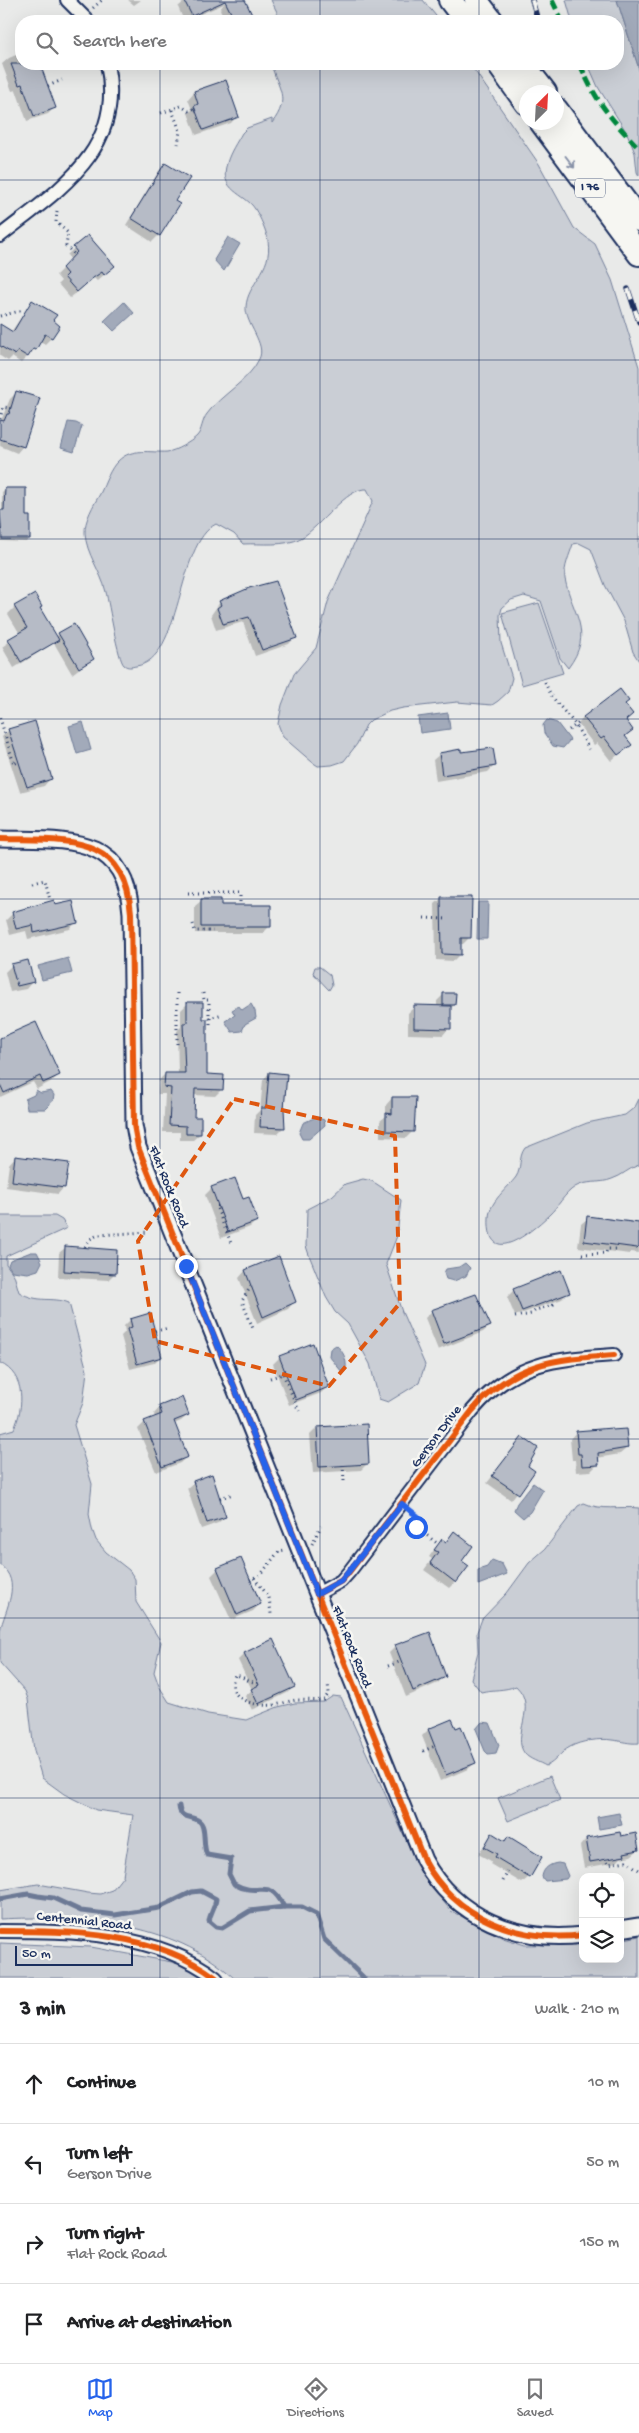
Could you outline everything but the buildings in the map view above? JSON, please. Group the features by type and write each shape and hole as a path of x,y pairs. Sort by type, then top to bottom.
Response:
{"highway":[{"path":"450,0 461,15"},
{"path":"476,0 487,15"},
{"path":"502,70 519,93"},
{"path":"528,70 540,85"},
{"name":"I 76","path":"564,119 639,220"},
{"name":"I 76","path":"547,130 639,254"}],"street":[{"path":"67,0 82,15"},
{"path":"0,236 69,181 87,162 96,148 105,126 110,102 107,70"},
{"name":"Flat Rock Road","path":"0,839 59,840 84,843 111,859 124,878 128,890 131,913 134,1125 138,1147 419,1851 430,1873 458,1902 494,1924 537,1936 579,1935"},
{"name":"Gerson Drive","path":"317,1594 341,1581 482,1399 510,1376 528,1367 546,1362 614,1355"},
{"path":"624,1928 639,1926"},
{"name":"Centennial Road","path":"0,1931 71,1933 128,1940 182,1958 216,1978"}],"path":[{"path":"48,86 62,80"},
{"path":"161,113 181,106 189,111 195,108"},
{"path":"172,110 180,131 178,144"},
{"path":"57,211 56,222 68,233 66,246 74,254"},
{"path":"0,316 20,311 24,313"},
{"path":"0,419 3,407 11,408"},
{"path":"544,682 552,699 560,705 576,725 590,751"},
{"path":"0,718 14,764 18,762"},
{"path":"568,730 580,722"},
{"path":"32,883 45,880 50,900"},
{"path":"188,893 240,893 240,905"},
{"path":"424,918 447,918"},
{"path":"193,924 195,931 213,931"},
{"path":"177,992 177,1044"},
{"path":"203,993 204,1000 209,1000 210,1026"},
{"path":"210,1018 222,1014"},
{"path":"218,1206 216,1206 231,1243"},
{"path":"85,1247 90,1239 98,1235 148,1232"},
{"path":"582,1254 606,1253 607,1249 616,1249"},
{"path":"251,1286 242,1301 254,1331"},
{"path":"515,1317 531,1314 536,1310 553,1305 552,1300"},
{"path":"154,1331 169,1328"},
{"path":"270,1378 284,1373 299,1411"},
{"path":"343,1465 344,1481"},
{"path":"220,1498 232,1494"},
{"path":"402,1504 421,1519 416,1527 438,1544"},
{"path":"271,1614 269,1597 252,1579 262,1573 279,1552 298,1546"},
{"path":"388,1666 402,1662"},
{"path":"258,1682 251,1683 235,1675 232,1682 232,1691 237,1697 257,1704 275,1705 286,1701 324,1700 329,1693 328,1683"},
{"path":"423,1751 435,1746"},
{"path":"607,1862 608,1864 626,1861 639,1870"},
{"path":"503,1881 508,1871"}],"highlighted area":[{"path":"234,1099 395,1136 400,1303 329,1386 155,1341 138,1241"}],"shaded area":[{"path":"271,0 423,0 435,15 277,15"},
{"path":"566,0 617,0 622,15 570,15"},
{"path":"624,22 639,69 639,176 635,153 627,133 598,87 591,70 624,70"},
{"path":"273,70 474,70 539,164 574,228 595,244 612,280 639,367 639,661 633,652 624,621 605,585 591,549 579,543 573,544 566,566 565,579 581,633 576,655 568,668 560,658 541,601 524,596 511,600 502,608 500,615 501,643 512,678 508,692 498,701 492,705 457,702 390,711 371,720 366,725 357,744 344,761 332,765 318,766 283,737 278,724 282,705 294,674 316,648 328,602 373,501 367,489 351,494 308,533 301,538 287,543 243,544 234,534 216,524 203,536 193,554 163,644 151,659 133,667 125,666 122,661 116,643 106,592 88,548 85,533 90,513 110,472 118,461 135,452 167,452 191,441 199,434 205,416 249,374 259,359 260,347 246,307 247,299 267,260 269,251 267,237 255,209 229,186 225,172 230,155 242,133 247,128 272,119 272,123 281,107 281,94"},
{"path":"539,603 563,673 522,685 502,613"},
{"path":"315,967 320,967 330,975 332,985 329,990 313,973"},
{"path":"639,1099 639,1165 612,1179 575,1187 549,1215 521,1238 511,1243 502,1244 494,1242 490,1233 490,1211 496,1200 516,1177 521,1155 525,1148 587,1123 625,1115 635,1107"},
{"path":"363,1179 372,1181 401,1200 397,1236 386,1264 402,1312 425,1365 419,1383 388,1402 379,1399 370,1364 348,1324 335,1312 326,1297 306,1246 307,1209 332,1196 345,1184"},
{"path":"0,1216 55,1216 62,1220 67,1228 6,1256 6,1264 14,1275 19,1292 33,1298 69,1303 87,1371 83,1403 74,1425 92,1484 89,1514 92,1529 96,1540 106,1552 129,1570 135,1579 136,1602 161,1642 154,1672 159,1686 169,1702 208,1714 246,1720 278,1707 295,1703 324,1702 333,1696 341,1697 422,1875 451,1911 503,1938 525,1945 579,1944 579,1963 624,1963 624,1939 639,1936 639,1978 234,1978 210,1959 183,1944 154,1933 93,1921 30,1918 0,1919 0,1890 38,1884 100,1894 112,1890 123,1876 133,1815 96,1810 64,1794 42,1778 34,1751 28,1699 25,1691 0,1663 0,1631 11,1588 7,1572 0,1565 0,1433 14,1429 21,1402 15,1375 0,1363"},
{"path":"584,1503 604,1508 639,1508 639,1743 607,1739 585,1742 567,1749 546,1766 527,1756 521,1747 520,1738 525,1703 522,1694 516,1686 481,1692 471,1679 478,1652 477,1632 482,1619 507,1593 529,1563 545,1549 578,1506"},
{"path":"550,1776 560,1800 508,1821 498,1798"},
{"path":"0,1943 91,1947 193,1966 203,1978 0,1978"}],"water":[{"path":"617,0 639,0 639,69 624,22 624,15 622,15"},
{"path":"228,237 240,244 224,271 214,260"},
{"path":"124,302 134,313 114,331 104,321"},
{"path":"68,422 82,426 74,452 61,448"},
{"path":"448,713 450,729 420,733 418,717"},
{"path":"547,720 557,723 570,740 563,748 553,746 544,733 543,725"},
{"path":"83,722 91,750 77,754 69,726"},
{"path":"478,902 488,902 487,939 477,939"},
{"path":"68,958 72,973 42,980 38,966"},
{"path":"251,1004 256,1018 245,1024 242,1031 232,1032 225,1021 235,1015 232,1010 239,1006 242,1010"},
{"path":"36,1090 41,1093 51,1091 54,1095 53,1101 45,1109 27,1109 25,1099 34,1095"},
{"path":"316,1117 324,1120 325,1125 309,1139 302,1139 299,1133 303,1123"},
{"path":"31,1252 37,1252 42,1262 38,1270 28,1273 12,1271 8,1265 10,1260"},
{"path":"465,1263 470,1268 466,1276 454,1281 446,1279 444,1273 446,1269 459,1267"},
{"path":"336,1345 343,1353 345,1359 346,1369 342,1372 329,1356 330,1349"},
{"path":"533,1483 543,1490 530,1512 523,1518 514,1510 517,1503"},
{"path":"492,1560 502,1564 507,1574 478,1585 478,1570 487,1567"},
{"path":"482,1722 490,1723 499,1745 496,1753 488,1754 485,1751 476,1729"},
{"path":"619,1813 622,1825 599,1829 597,1817"},
{"path":"563,1864 568,1876 566,1879 545,1881 542,1877 545,1869 550,1865"}],"waterway":[{"path":"179,1806 181,1813 196,1819 203,1827 207,1855 231,1859 229,1874 234,1884 243,1888 263,1889 273,1892 284,1907"},
{"path":"0,1899 28,1894 53,1898 81,1911 115,1915 159,1908 192,1892 201,1891 216,1899 209,1921 216,1927 222,1928 250,1911 302,1907 316,1914 324,1939 364,1978"}],"railway":[{"path":"532,0 536,15"},
{"path":"628,289 639,322"}],"marked path":[{"path":"552,0 559,15"},
{"path":"583,70 605,109 639,148"}],"cycle path":[{"path":"0,839 46,840 87,846 104,854 117,867 126,886 131,913 134,1125 138,1147 424,1860 437,1880 453,1897 471,1911 491,1922 513,1930 536,1935 579,1935"},
{"path":"317,1594 341,1581 349,1572 472,1411 503,1382 536,1366 572,1359 614,1355"},
{"path":"0,1931 84,1934 140,1943 167,1951 192,1963 216,1978"}],"route":[{"path":"186,1266 317,1594 341,1581 402,1504 421,1519 416,1527"}]}
